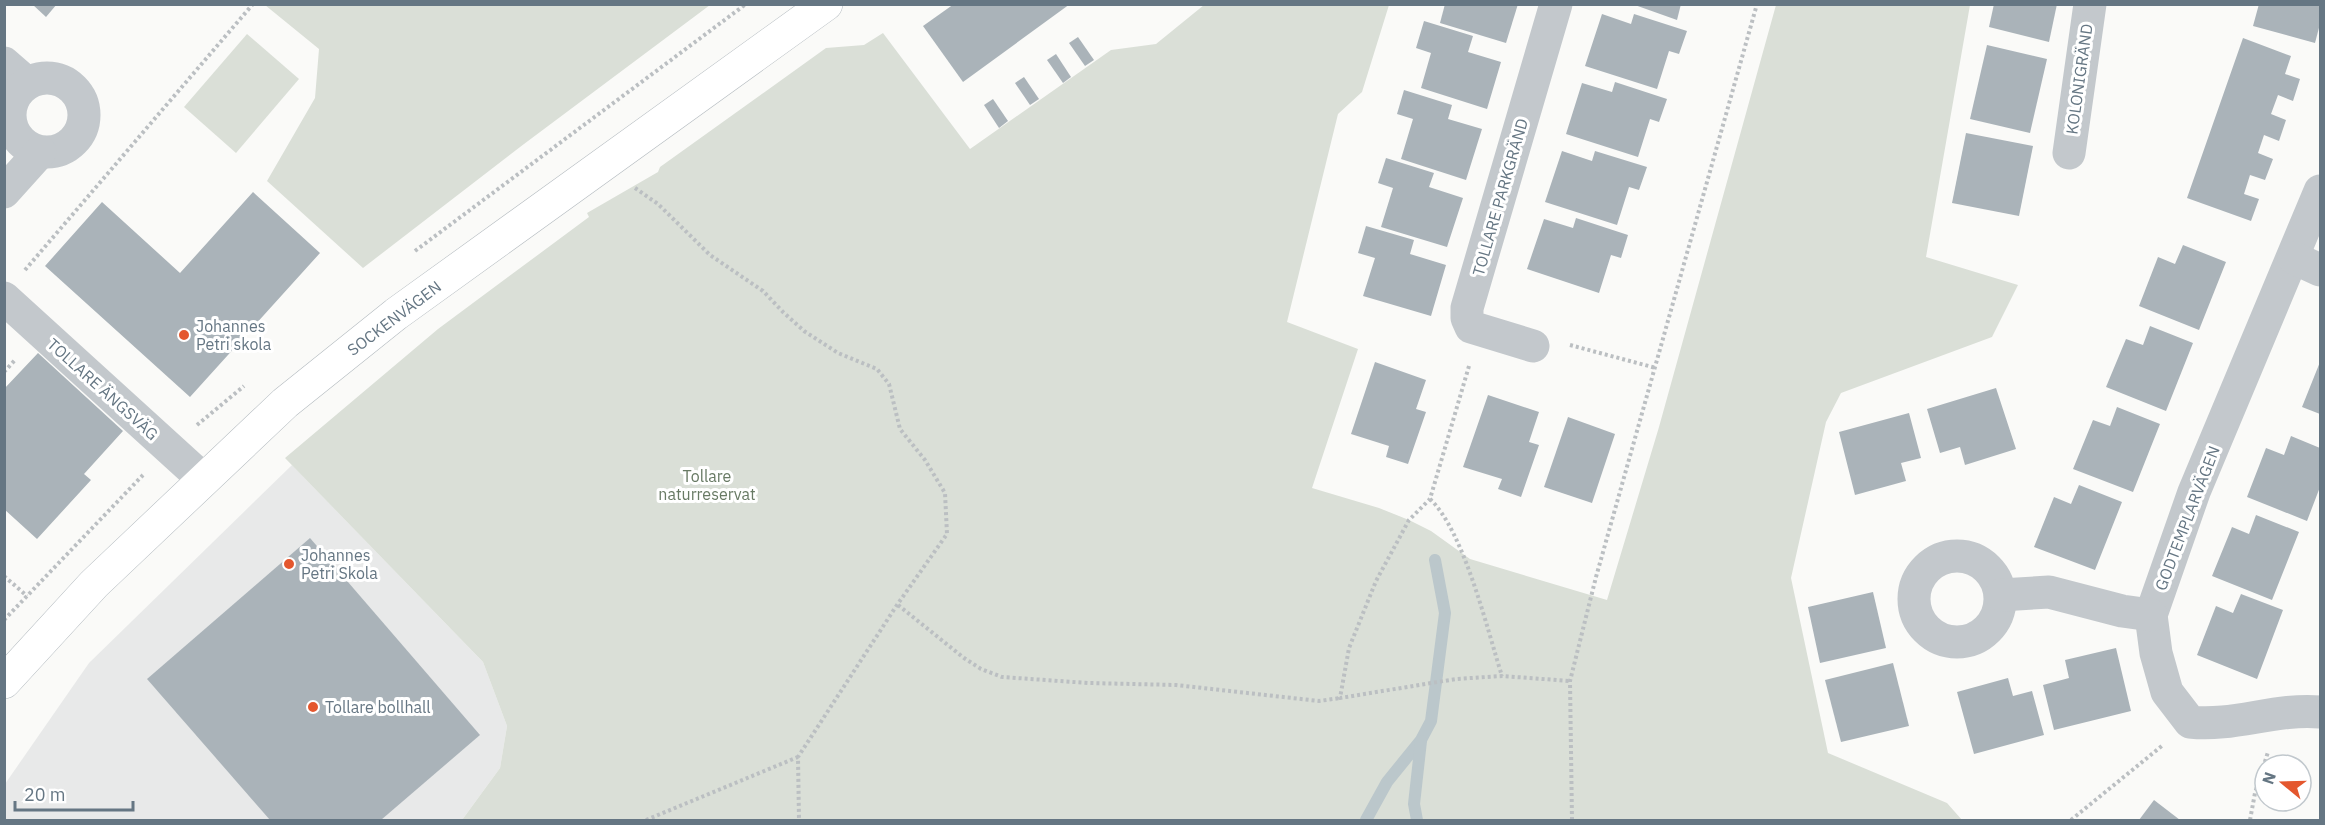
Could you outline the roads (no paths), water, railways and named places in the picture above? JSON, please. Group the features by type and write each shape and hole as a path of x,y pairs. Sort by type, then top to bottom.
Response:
{"street":[{"name":"SOCKENVÄGEN","path":"4,682 93,584 285,403 396,314 826,4"},
{"name":"TOLLARE PARKGRÄND","path":"1533,346 1471,327 1467,318 1467,308 1556,4"},
{"name":"KOLONIGRÄND","path":"2069,153 2090,4"},
{"path":"16,73 56,78 67,83 76,91 82,102 84,115 82,127 76,138 56,152 40,152 21,143 9,121 16,73"},
{"path":"4,192 40,152"},
{"name":"GODTEMPLARVÄGEN","path":"2320,192 2307,264 2194,492 2151,615 2156,653 2167,692 2190,722 2209,724 2280,712 2320,712"},
{"name":"TOLLARE ÄNGSVÄG","path":"12,287 203,479"},
{"path":"2001,595 2049,592 2122,611 2151,615"}],"waterway":[{"path":"1366,820 1387,782 1421,740 1431,721 1445,613 1435,560"},
{"path":"1417,820 1414,804 1421,741"}],"place":[{"name":"Johannes Petri skola","path":"184,335"},
{"name":"Johannes Petri Skola","path":"289,564"},
{"name":"Tollare bollhall","path":"313,707"}],"park label":[{"name":"Tollare naturreservat","path":"707,485"}]}
